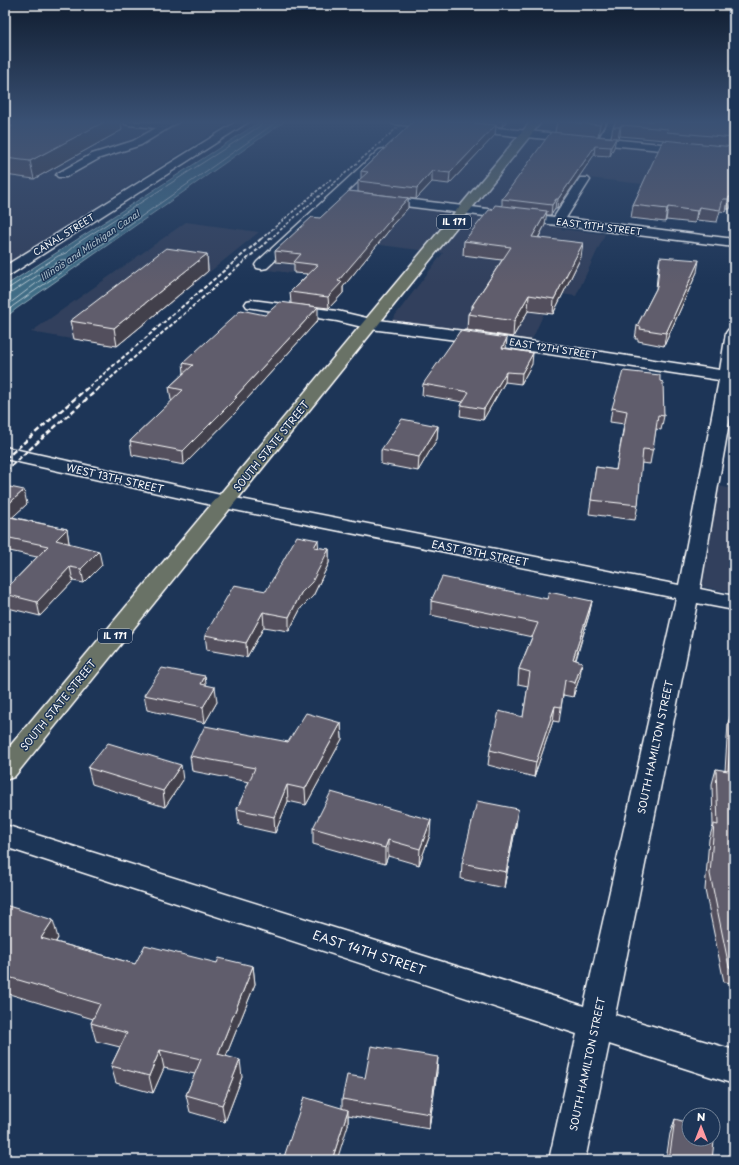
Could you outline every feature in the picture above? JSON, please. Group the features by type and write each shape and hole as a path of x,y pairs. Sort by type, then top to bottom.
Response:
{"main road":[{"name":"SOUTH STATE STREET","path":"5,770 493,175"}],"street":[{"name":"CANAL STREET","path":"5,272 159,175"},
{"path":"262,265 357,175"},
{"path":"558,222 584,180"},
{"name":"EAST 11TH STREET","path":"337,194 464,211 734,243"},
{"path":"578,239 585,225"},
{"name":"EAST 12TH STREET","path":"252,304 337,316 372,324 464,336 731,377"},
{"name":"SOUTH HAMILTON STREET","path":"567,1160 688,594 731,377 729,360 734,333"},
{"name":"WEST 13TH STREET","path":"5,453 225,502"},
{"name":"EAST 13TH STREET","path":"225,502 734,603"},
{"name":"EAST 14TH STREET","path":"5,836 734,1068"}],"shaded area":[{"path":"5,175 146,175 5,265"},
{"path":"359,175 734,175 734,194 588,178 561,229 605,234 576,296 553,293 531,342 391,321 443,253 325,238 291,273 251,268"},
{"path":"186,222 259,232 117,347 31,332"},
{"path":"718,486 734,489 734,593 698,586"}],"water":[{"name":"Illinois and Michigan Canal","path":"177,175 207,175 5,318 5,286"}],"building":[{"path":"364,175 428,175 417,188 358,181"},
{"path":"519,175 574,175 552,205 502,199"},
{"path":"647,175 734,175 733,197 723,199 720,210 699,207 697,211 668,207 667,209 633,205"},
{"path":"349,191 408,198 338,281 342,282 328,297 290,292 318,265 294,262 301,254 275,251 312,217 320,218"},
{"path":"495,205 547,211 532,237 583,243 554,299 529,295 514,321 468,314 511,247 464,241 489,210 492,210"},
{"path":"166,248 207,254 114,328 70,321"},
{"path":"660,257 699,260 666,333 640,329 641,327 637,326 657,287"},
{"path":"280,302 318,307 235,397 237,397 183,451 130,441 183,390 169,387 193,365 183,363 241,310 265,315"},
{"path":"460,331 507,338 502,348 533,353 522,373 506,372 484,409 461,405 469,392 423,384"},
{"path":"623,371 660,375 660,381 663,382 664,416 658,415 653,450 643,449 638,505 591,500 596,467 616,470 627,411 612,408"},
{"path":"402,419 438,426 419,457 381,450"},
{"path":"5,486 24,490 5,507"},
{"path":"5,516 67,529 56,540 99,551 81,569 70,567 37,602 5,594 5,590 48,546 5,537"},
{"path":"297,536 318,540 314,547 329,549 312,582 301,593 289,617 263,612 246,643 205,635 234,585 266,591"},
{"path":"442,577 547,599 549,592 592,601 573,659 582,662 575,683 565,680 561,707 555,706 536,762 490,750 499,711 523,717 530,672 519,669 538,623 431,601"},
{"path":"162,668 205,676 201,684 215,687 203,707 144,695"},
{"path":"733,708 734,968 729,967 710,874 714,824 718,825 716,769 728,771"},
{"path":"306,713 341,723 305,789 287,785 274,817 237,809 255,768 190,756 205,726 288,742"},
{"path":"108,743 181,765 163,791 88,768"},
{"path":"331,792 431,820 420,849 388,840 385,848 313,828"},
{"path":"477,801 518,809 506,872 462,863"},
{"path":"5,905 53,920 41,938 135,964 145,945 217,963 219,958 253,966 218,1054 240,1060 222,1105 186,1095 201,1059 160,1050 149,1076 111,1066 127,1033 91,1023 100,1004 5,976"},
{"path":"371,1046 438,1057 430,1114 342,1099 347,1075 365,1078"},
{"path":"304,1097 348,1110 332,1160 283,1160"},
{"path":"675,1119 681,1121 681,1147 713,1147 712,1160 669,1160"}],"railway":[{"path":"270,239 343,175"},
{"path":"261,239 331,179"},
{"path":"85,390 262,238"},
{"path":"97,390 271,238"},
{"path":"5,459 86,389"},
{"path":"5,471 98,389"}]}
